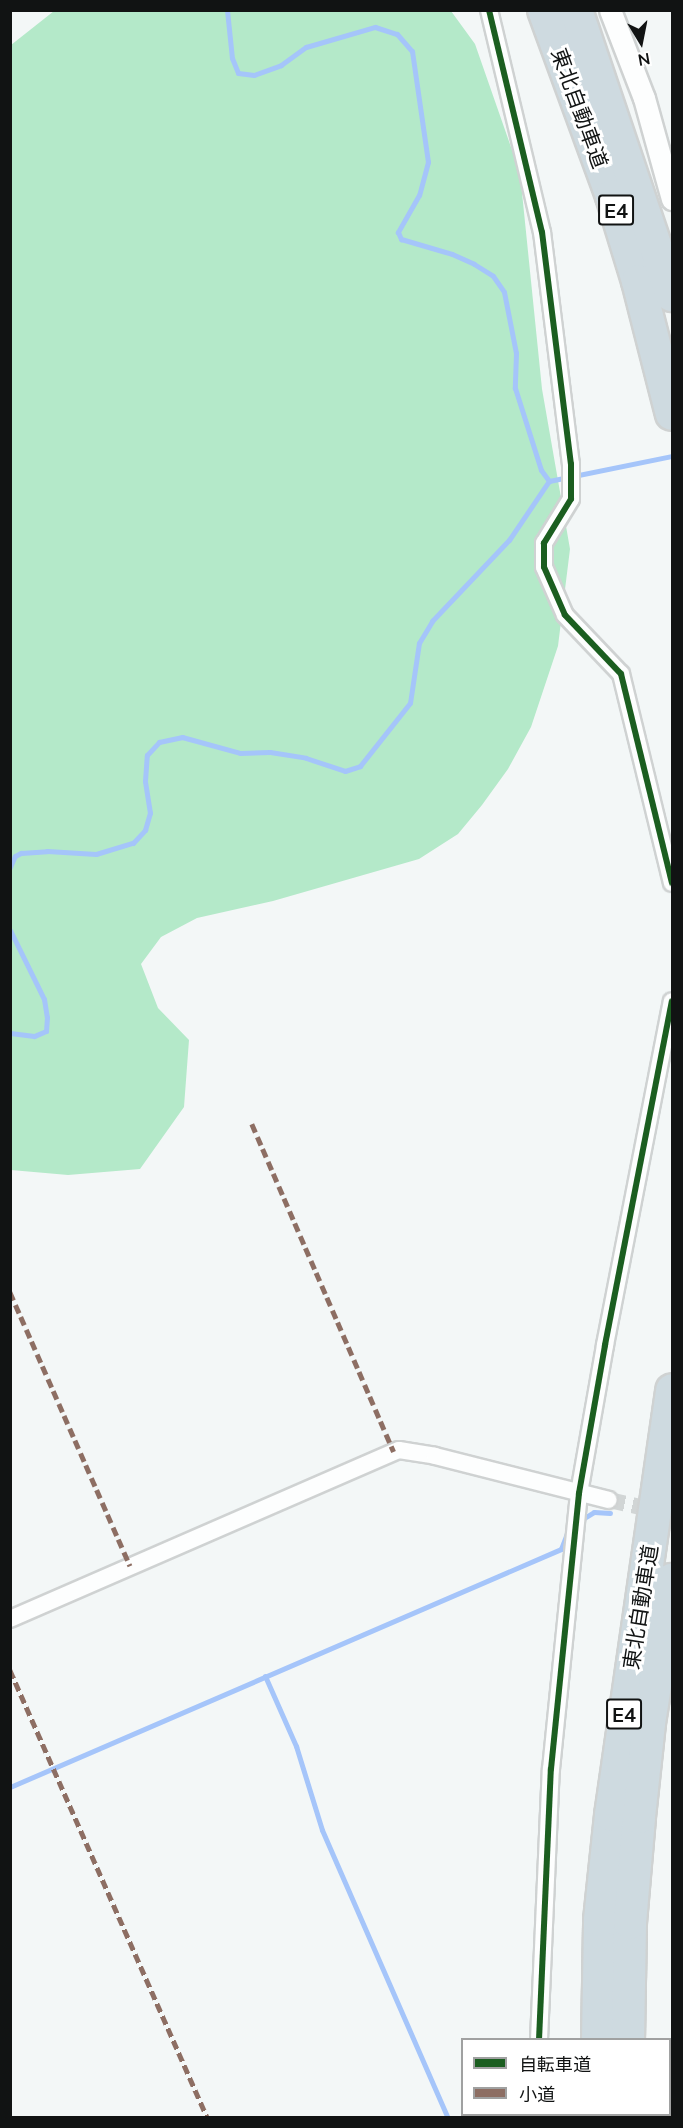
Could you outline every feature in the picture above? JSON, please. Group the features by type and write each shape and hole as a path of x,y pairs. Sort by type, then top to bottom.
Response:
{"highway":[{"name":"東北自動車道","path":"544,10 612,196 638,281 672,414"},
{"name":"東北自動車道","path":"576,10 672,296"},
{"name":"東北自動車道","path":"598,2038 600,1920 611,1815 672,1390"},
{"name":"東北自動車道","path":"628,2038 630,1923 639,1817 649,1723 672,1580"}],"street":[{"path":"489,10 542,232 551,289 558,377 572,464 571,499 544,543 544,567 565,615 621,674 672,883"},
{"path":"610,10 644,98 669,176 672,199"},
{"path":"539,2038 551,1769 579,1493 604,1346 672,1001"},
{"path":"10,1619 399,1450 435,1456 609,1500"}],"green space":[{"path":"54,11 451,11 475,44 520,173 542,389 570,549 558,646 531,727 508,769 482,805 458,834 419,859 273,901 197,918 161,937 141,964 158,1008 189,1040 184,1107 140,1169 68,1175 11,1170 11,45"}],"waterway":[{"path":"227,10 232,58 238,73 254,75 281,65 306,47 375,27 397,34 412,51 428,162 419,195 398,232 401,239 452,254 474,264 493,276 504,292 516,353 515,388 541,470 549,481"},
{"path":"10,867 15,856 21,853 47,851 96,854 133,843 145,830 150,813 145,781 147,755 159,742 182,737 240,753 270,752 306,758 345,771 360,766 410,703 419,643 432,621 509,540 549,481 672,456"},
{"path":"10,930 44,999 47,1017 46,1031 34,1036 10,1033"},
{"path":"581,1520 594,1512 610,1513"},
{"path":"10,1787 561,1549 570,1526"},
{"path":"265,1676 296,1746 322,1830 448,2118"}],"tunnel":[{"path":"609,1500 672,1514"}],"marked path":[{"path":"252,1124 394,1452"},
{"path":"10,1292 130,1566"},
{"path":"10,1670 208,2118"}],"cycle path":[{"path":"489,10 542,232 571,464 571,499 544,543 544,567 565,615 621,674 672,883"},
{"path":"539,2038 551,1769 579,1493 605,1345 672,1001"}]}
